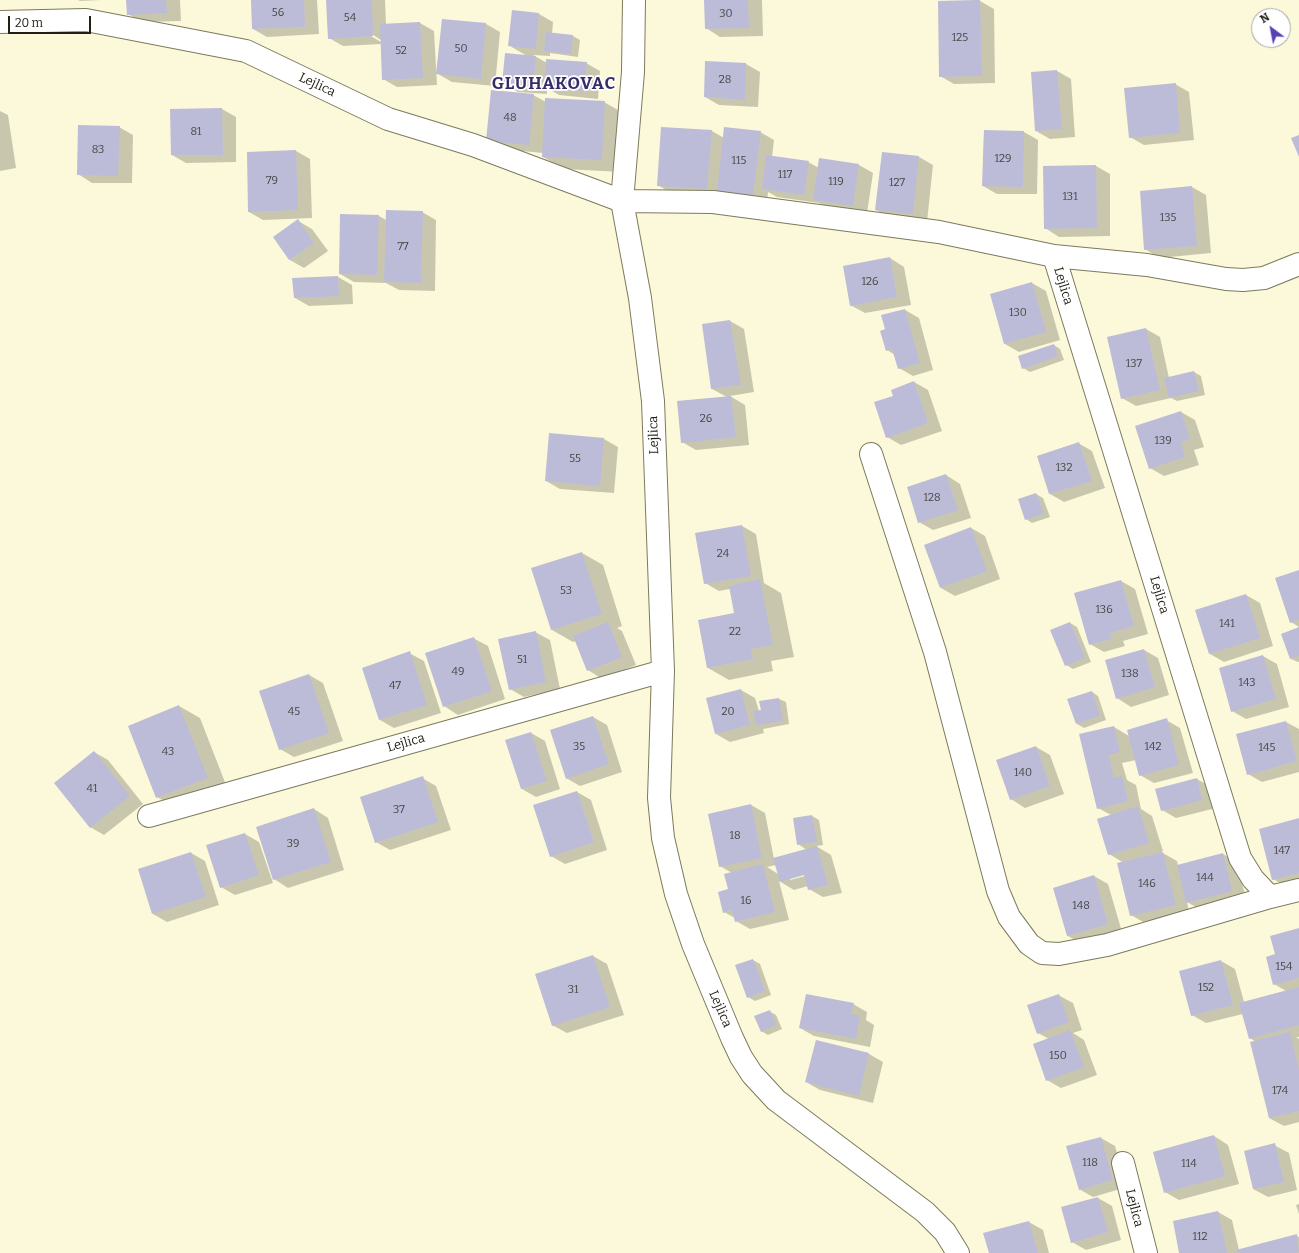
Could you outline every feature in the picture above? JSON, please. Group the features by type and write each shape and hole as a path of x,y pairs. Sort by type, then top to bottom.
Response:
{"street":[{"name":"Lejlica","path":"634,0 633,72 622,201 640,298 653,401 663,671 659,798 664,838 676,894 693,944 741,1057 752,1074 776,1100 925,1212 945,1232 958,1253"},
{"name":"Lejlica","path":"0,22 86,20 246,51 388,119 473,145 622,201 713,202 939,232 1054,256 1101,259 1147,265 1226,279 1243,280 1264,278 1299,264"},
{"name":"Lejlica","path":"1054,256 1240,858 1252,879 1270,898"},
{"path":"870,454 935,652 998,891 1009,917 1029,944 1042,953 1059,954 1080,950 1114,943 1299,890"},
{"name":"Lejlica","path":"149,816 663,671"},
{"name":"Lejlica","path":"1123,1163 1146,1253"}],"building":[{"path":"126,0 166,0 167,13 127,15"},
{"path":"251,0 304,0 305,27 252,29"},
{"path":"326,0 372,0 373,36 328,39"},
{"path":"704,0 748,0 749,28 705,29"},
{"path":"980,0 982,76 939,77 938,1"},
{"path":"512,10 539,13 536,49 508,46"},
{"path":"442,19 486,23 481,79 436,74"},
{"path":"420,22 423,78 382,80 380,24"},
{"path":"546,32 573,35 571,54 544,51"},
{"path":"505,53 536,56 533,87 502,84"},
{"path":"546,59 587,62 584,91 544,88"},
{"path":"705,61 746,63 745,100 704,97"},
{"path":"1057,70 1062,129 1035,131 1031,72"},
{"path":"1176,83 1180,133 1129,138 1124,88"},
{"path":"491,90 534,94 529,145 486,141"},
{"path":"545,98 605,101 602,160 542,157"},
{"path":"222,108 223,155 171,155 170,109"},
{"path":"78,125 120,126 118,176 77,175"},
{"path":"661,127 712,130 707,189 657,186"},
{"path":"724,127 761,131 753,195 717,191"},
{"path":"984,130 1024,131 1023,187 982,186"},
{"path":"1299,135 1299,157 1291,138"},
{"path":"296,150 298,210 248,212 247,152"},
{"path":"882,152 919,156 913,214 875,210"},
{"path":"766,155 809,161 804,195 762,189"},
{"path":"819,158 859,164 853,206 813,200"},
{"path":"1096,165 1097,228 1044,229 1043,166"},
{"path":"1192,186 1197,246 1144,250 1140,191"},
{"path":"386,210 423,211 421,283 384,282"},
{"path":"340,214 379,215 377,275 339,274"},
{"path":"298,219 314,243 289,260 273,237"},
{"path":"890,257 897,297 850,306 843,266"},
{"path":"338,276 339,296 294,298 292,278"},
{"path":"1032,282 1046,332 1004,344 990,294"},
{"path":"905,309 920,363 898,369 892,349 886,351 880,331 885,329 881,315"},
{"path":"730,320 741,385 711,389 702,324"},
{"path":"1146,328 1160,390 1121,399 1107,337"},
{"path":"1054,344 1058,356 1022,369 1018,356"},
{"path":"1194,371 1199,391 1169,398 1164,378"},
{"path":"914,381 928,423 886,438 874,402 893,396 891,390"},
{"path":"731,396 736,437 681,443 677,401"},
{"path":"1181,411 1190,439 1181,442 1185,457 1149,469 1135,426"},
{"path":"549,433 604,438 600,486 545,481"},
{"path":"1079,442 1092,481 1049,494 1037,456"},
{"path":"946,474 958,510 918,523 907,487"},
{"path":"1036,493 1044,514 1025,520 1018,499"},
{"path":"742,525 751,576 704,584 695,533"},
{"path":"971,527 987,571 940,588 924,545"},
{"path":"582,552 602,614 551,630 531,568"},
{"path":"1299,570 1299,620 1290,623 1275,578"},
{"path":"760,579 773,645 751,649 753,659 707,668 698,620 734,613 729,586"},
{"path":"1121,580 1134,626 1110,633 1111,639 1089,645 1074,593"},
{"path":"1246,594 1260,638 1209,654 1195,610"},
{"path":"608,622 622,657 587,671 573,636"},
{"path":"1070,622 1085,658 1065,666 1050,630"},
{"path":"1299,627 1299,656 1290,659 1281,634"},
{"path":"536,631 546,682 509,690 498,639"},
{"path":"474,637 492,691 443,707 425,653"},
{"path":"1144,649 1155,687 1116,699 1105,660"},
{"path":"410,651 427,705 379,720 362,668"},
{"path":"1263,655 1276,699 1231,712 1219,668"},
{"path":"309,674 329,733 279,750 259,691"},
{"path":"741,689 750,725 715,734 706,698"},
{"path":"1092,691 1100,716 1076,724 1067,699"},
{"path":"779,698 783,721 756,725 753,711 761,710 759,701"},
{"path":"179,705 208,778 156,798 128,726"},
{"path":"593,716 609,764 566,779 550,730"},
{"path":"1167,718 1179,765 1139,776 1127,730"},
{"path":"1286,721 1297,761 1247,775 1236,734"},
{"path":"1114,726 1120,752 1109,755 1114,778 1122,776 1128,801 1097,809 1079,734"},
{"path":"531,732 547,781 521,789 505,740"},
{"path":"1036,746 1050,786 1010,800 996,760"},
{"path":"94,751 130,796 90,828 54,783"},
{"path":"423,776 438,822 375,843 360,797"},
{"path":"1197,778 1202,800 1161,811 1155,789"},
{"path":"577,791 594,842 550,857 533,805"},
{"path":"751,804 762,858 719,867 708,814"},
{"path":"1138,806 1149,843 1108,855 1097,819"},
{"path":"314,808 331,862 273,880 256,827"},
{"path":"812,815 817,842 797,845 793,818"},
{"path":"1299,818 1299,873 1272,880 1259,829"},
{"path":"245,833 259,875 220,888 206,845"},
{"path":"817,846 828,885 808,890 804,875 780,882 773,858"},
{"path":"191,852 206,897 152,914 138,869"},
{"path":"1163,852 1176,905 1130,916 1117,863"},
{"path":"1223,853 1232,891 1186,903 1177,865"},
{"path":"763,864 775,912 735,922 732,910 723,913 718,892 728,889 724,874"},
{"path":"1094,875 1108,924 1067,936 1053,888"},
{"path":"1299,928 1299,978 1273,985 1266,957 1275,954 1270,936"},
{"path":"593,955 610,1007 552,1026 535,974"},
{"path":"753,959 765,991 747,998 735,965"},
{"path":"1221,960 1233,1005 1191,1016 1179,971"},
{"path":"1299,987 1299,1025 1249,1039 1239,1003"},
{"path":"806,994 854,1003 851,1014 860,1016 856,1039 799,1028"},
{"path":"1059,994 1069,1022 1037,1034 1027,1005"},
{"path":"770,1010 776,1025 761,1032 754,1016"},
{"path":"1070,1030 1084,1067 1046,1081 1033,1044"},
{"path":"1290,1032 1299,1070 1299,1111 1269,1118 1250,1042"},
{"path":"816,1040 869,1053 859,1096 805,1082"},
{"path":"1214,1135 1225,1176 1164,1193 1153,1152"},
{"path":"1101,1137 1113,1180 1079,1190 1066,1146"},
{"path":"1275,1143 1284,1182 1253,1189 1244,1151"},
{"path":"1098,1197 1108,1232 1071,1243 1061,1207"},
{"path":"1218,1211 1227,1253 1179,1253 1173,1221"},
{"path":"1029,1221 1038,1253 989,1253 983,1233"},
{"path":"1297,1234 1299,1252 1237,1253 1236,1250"}],"district":[{"name":"GLUHAKOVAC","path":"554,84"}]}
